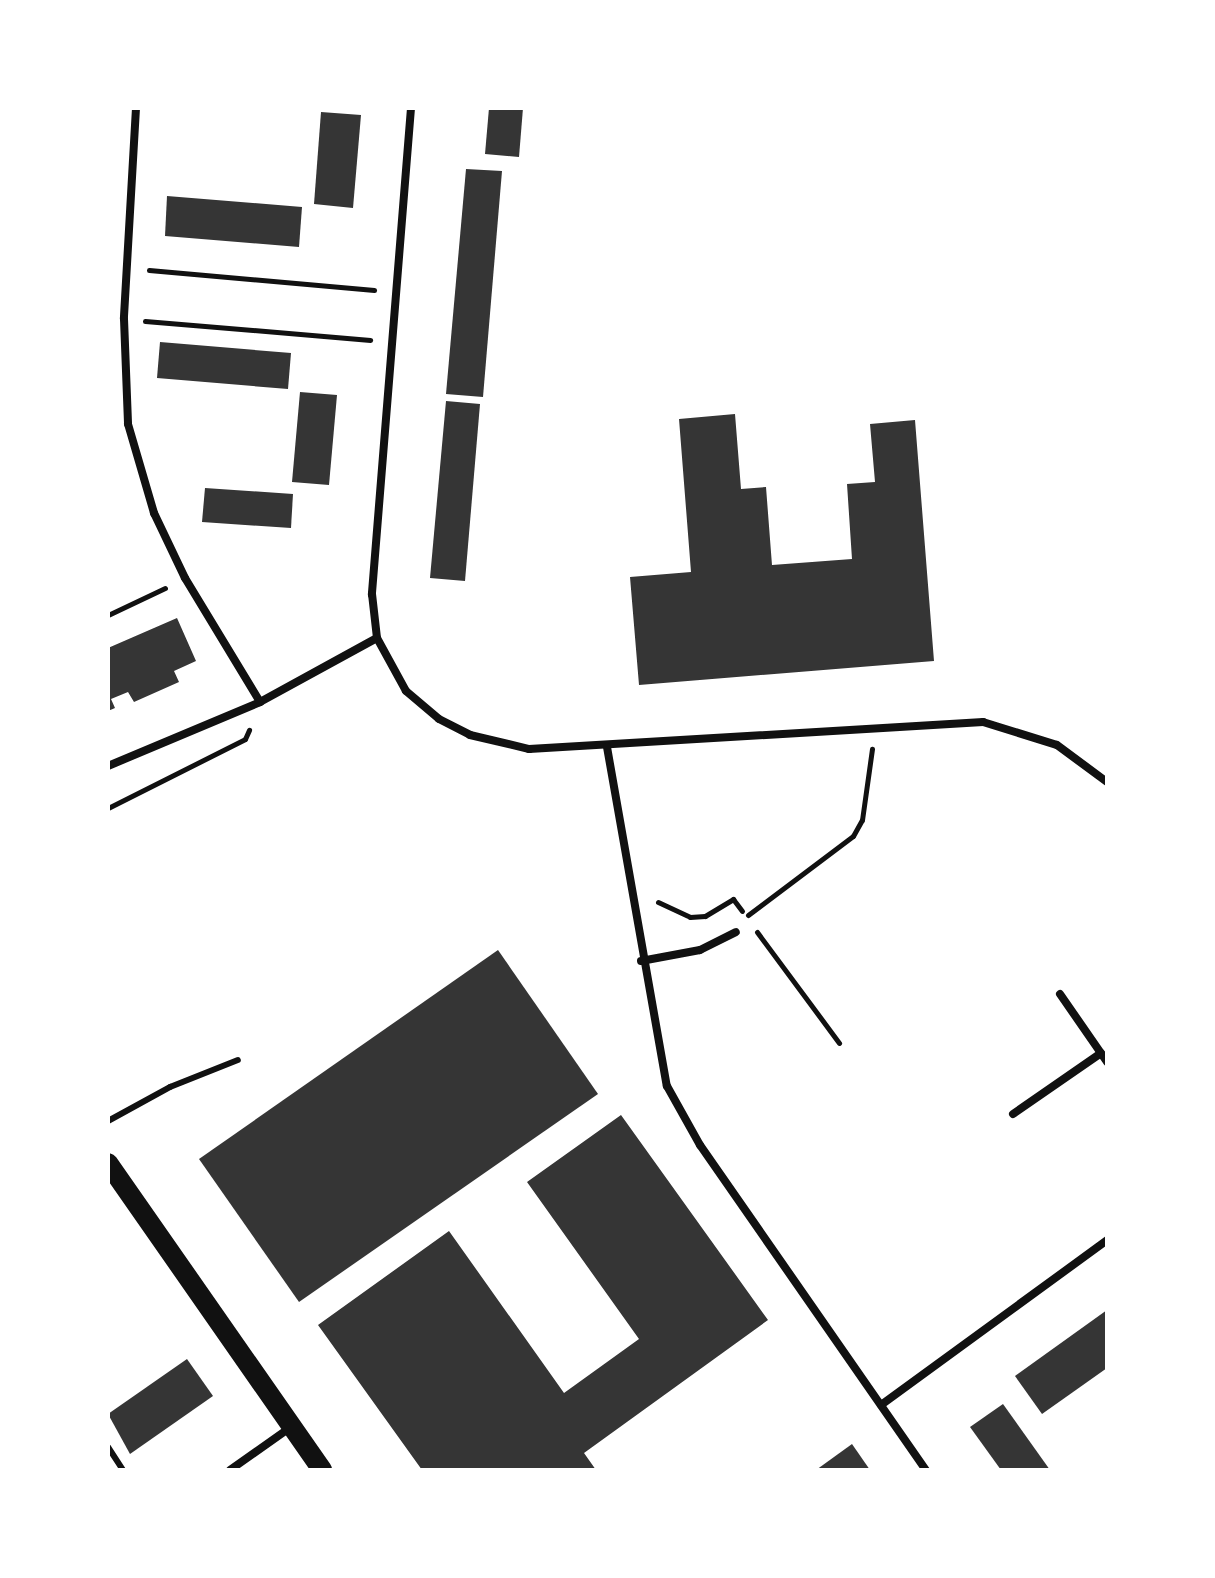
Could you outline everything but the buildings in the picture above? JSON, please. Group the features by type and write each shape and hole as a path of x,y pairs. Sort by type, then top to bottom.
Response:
{"main road":[{"path":"108,1163 322,1470"}],"street":[{"path":"136,108 124,319 124,392 138,470 185,578 260,702"},
{"path":"411,108 374,550 377,638 406,691 439,719 470,735 529,749 607,747 961,722 1010,727 1082,759 1107,782"},
{"path":"108,766 260,702 377,638"},
{"path":"607,747 659,1057 681,1115 926,1470"},
{"path":"641,961 700,950 736,932"},
{"path":"1060,994 1107,1062"},
{"path":"1013,1114 1101,1053"},
{"path":"881,1405 1107,1240"},
{"path":"230,1470 291,1426"}],"lane":[{"path":"108,1121 170,1087 238,1060"},
{"path":"108,1447 123,1470"}],"path":[{"path":"127,268 395,292"},
{"path":"124,319 391,341"},
{"path":"108,615 185,578"},
{"path":"108,808 245,739 260,702"},
{"path":"736,932 746,917 853,836 862,820 875,727"}]}
